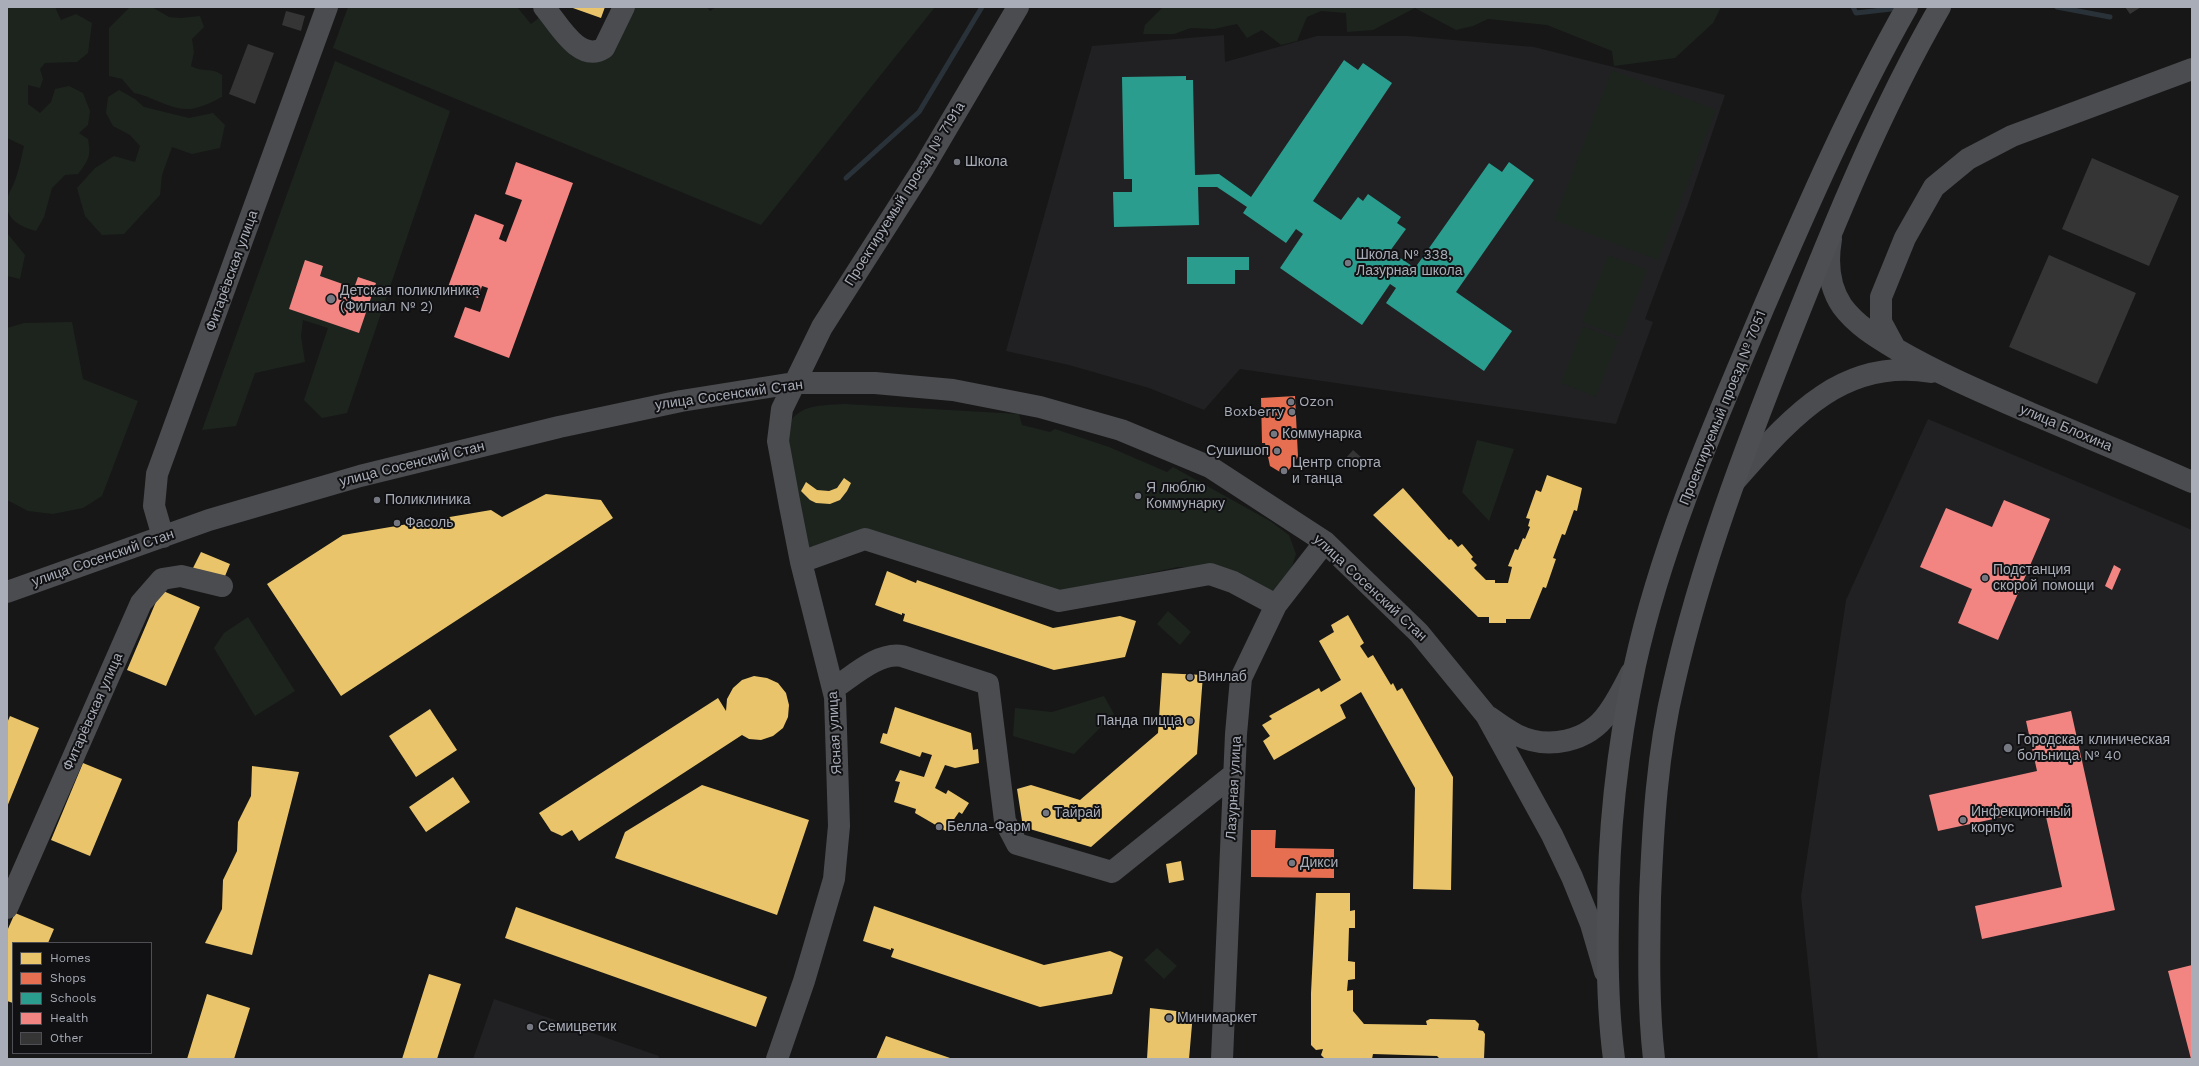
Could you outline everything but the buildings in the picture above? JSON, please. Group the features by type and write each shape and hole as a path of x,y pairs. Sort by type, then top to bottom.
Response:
{"main road":[{"name":"Проектируемый проезд № 7051","path":"1614,1059 1607,980 1608,885 1616,768 1636,664 1669,545 1707,440 1800,226 1857,103 1907,7"},
{"path":"1654,1059 1650,1025 1650,917 1654,818 1660,764 1673,685 1686,634 1733,483 1832,228 1884,116 1940,7"}],"street":[{"name":"Фитарёвская улица","path":"163,537 154,506 157,474 327,7"},
{"path":"544,7 576,46 583,51 592,52 604,48 624,7"},
{"name":"Проектируемый проезд № 7191а","path":"794,383 822,327 924,167 1018,7"},
{"path":"1895,348 1881,322 1881,297 1905,238 1934,187 1968,159 2012,136 2192,69"},
{"path":"1832,228 1828,257 1829,272 1841,304 1861,327 1940,374"},
{"path":"1733,483 1779,431 1820,396 1839,385 1868,374 1899,370 1940,374"},
{"name":"улица Блохина","path":"1940,374 2192,482"},
{"name":"улица Сосенский Стан","path":"7,592 209,520 365,475 538,432 681,401 794,383 890,384 954,390 1040,407 1121,430 1210,467 1325,542 1420,632 1486,715"},
{"name":"Ясная улица","path":"777,1059 804,981 834,879 839,826 833,689 801,562 778,441 782,409 794,383"},
{"path":"801,562 865,539 1059,601 1210,574 1233,582 1276,604"},
{"name":"Лазурная улица","path":"1222,1059 1234,774 1241,678 1276,604 1325,542"},
{"name":"Фитарёвская улица","path":"7,908 141,603 162,580 181,576 222,586"},
{"path":"833,689 882,657 892,654 988,684 1005,821 1018,844 1112,872 1234,774"},
{"path":"1486,715 1518,736 1534,741 1550,743 1576,739 1599,724 1608,714 1636,664"},
{"path":"1486,715 1552,835 1572,877 1591,924 1607,980"}],"shaded area":[{"path":"7,7 55,7 61,20 76,14 92,23 88,53 77,62 45,63 40,69 43,79 40,88 28,85 28,104 40,113 51,102 55,89 69,86 83,93 90,111 88,125 79,133 88,139 89,154 87,161 78,174 65,175 52,188 44,217 36,231 15,221 8,212 7,207 7,200 17,174 24,146 7,138"},
{"path":"130,7 152,7 169,17 181,18 200,16 204,27 192,39 194,52 191,66 215,71 222,75 222,97 195,108 190,109 174,107 134,93 122,79 109,76 109,28"},
{"path":"348,7 517,7 531,24 540,17 580,55 631,7 707,7 710,11 716,7 935,7 761,225 333,48"},
{"path":"1163,7 1721,7 1713,23 1675,58 1614,66 1612,51 1547,25 1488,19 1473,26 1456,30 1415,8 1373,30 1347,32 1346,13 1321,11 1307,17 1297,41 1281,45 1262,30 1247,38 1237,24 1214,29 1191,28 1174,34 1143,34 1145,25"},
{"name":"Школа № 338, Лазурная школа","path":"1224,35 1225,62 1317,36 1408,36 1534,47 1725,95 1687,207 1645,319 1653,322 1616,424 1240,369 1204,410 1149,388 1069,365 1006,351 1092,46"},
{"path":"335,61 450,111 347,413 322,418 304,400 328,328 303,320 301,336 305,362 255,373 236,426 202,430"},
{"path":"1612,70 1716,110 1658,260 1554,220"},
{"path":"119,90 135,99 144,107 189,118 213,113 225,125 220,148 192,154 172,147 162,175 160,195 124,234 102,235 85,216 77,188 95,168 114,156 135,162 140,146 130,135 113,126 106,113 108,97"},
{"path":"7,233 25,255 20,279 7,276"},
{"path":"1608,255 1647,270 1621,337 1582,322"},
{"path":"72,322 83,379 138,401 102,496 83,508 53,514 28,511 7,500 7,328 24,323"},
{"path":"1583,326 1618,340 1596,397 1561,383"},
{"path":"845,404 1019,414 1022,425 1050,432 1055,429 1109,447 1167,472 1173,467 1270,521 1289,535 1296,554 1291,570 1275,590 1266,593 1223,567 1178,567 1050,594 875,531 802,551 783,434 788,424 801,411 817,406"},
{"name":"Городская клиническая больница № 40","path":"1928,419 2192,530 2192,1059 1818,1059 1801,896 1846,600"},
{"path":"1477,440 1514,449 1489,521 1462,492"},
{"path":"1168,611 1191,632 1180,645 1157,624"},
{"path":"248,617 295,691 255,716 214,648 224,633"},
{"path":"1104,696 1114,714 1074,754 1013,736 1015,708 1052,712"},
{"path":"1157,948 1177,966 1164,979 1144,960"},
{"name":"Семицветик","path":"494,999 659,1056 658,1059 473,1059"}],"waterway":[{"path":"846,178 919,112 982,7"},
{"path":"1853,7 1856,13 1900,8"},
{"path":"2057,7 2110,17"}],"place":[{"name":"Школа","path":"957,162"},
{"name":"Школа № 338, Лазурная школа","path":"1348,263"},
{"name":"Детская поликлиника (Филиал № 2)","path":"331,299"},
{"name":"Ozon","path":"1291,402"},
{"name":"Boxberry","path":"1292,412"},
{"name":"Коммунарка","path":"1274,434"},
{"name":"Сушишоп","path":"1277,451"},
{"name":"Центр спорта и танца","path":"1284,471"},
{"name":"Я люблю Коммунарку","path":"1138,496"},
{"name":"Поликлиника","path":"377,500"},
{"name":"Фасоль","path":"397,523"},
{"name":"Подстанция скорой помощи","path":"1985,578"},
{"name":"Винлаб","path":"1190,677"},
{"name":"Панда пицца","path":"1190,721"},
{"name":"Городская клиническая больница № 40","path":"2008,748"},
{"name":"Тайрай","path":"1046,813"},
{"name":"Инфекционный корпус","path":"1963,820"},
{"name":"Белла-Фарм","path":"939,827"},
{"name":"Дикси","path":"1292,863"},
{"name":"Минимаркет","path":"1169,1018"},
{"name":"Семицветик","path":"530,1027"}]}
